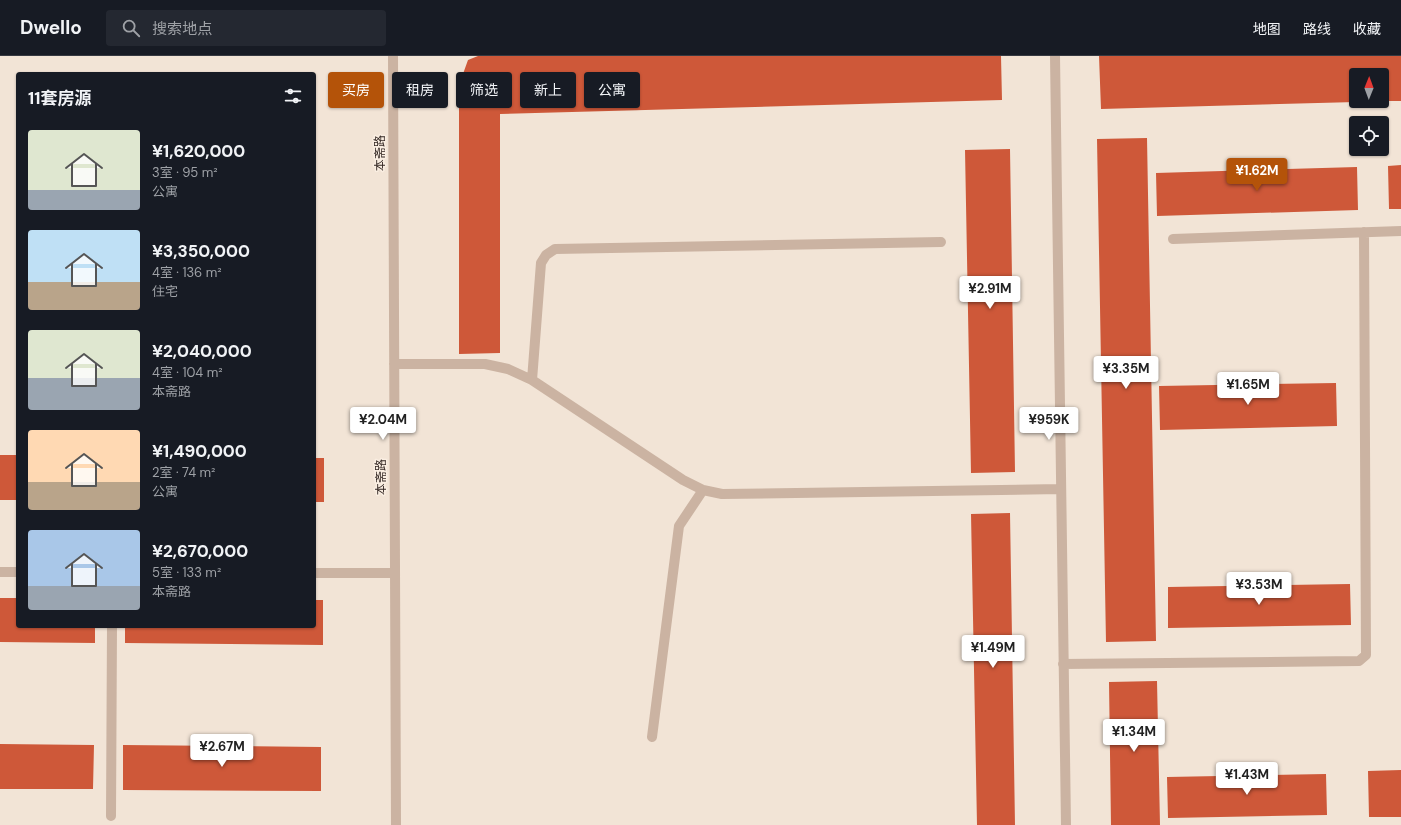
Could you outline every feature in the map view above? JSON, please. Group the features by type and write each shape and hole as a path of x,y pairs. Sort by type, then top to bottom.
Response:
{"street":[{"name":"本斋路","path":"393,56 396,825"},
{"path":"1055,56 1066,825"},
{"path":"1173,239 1401,231"},
{"path":"1063,664 1359,661 1366,654 1364,232"},
{"path":"532,380 541,263 546,256 556,249 941,242"},
{"path":"394,364 485,364 508,369 532,380 683,480 703,490 722,494 1061,489"},
{"path":"652,737 679,526 703,490"},
{"path":"0,572 16,572"},
{"path":"316,573 395,573"},
{"path":"111,816 112,628"}],"building":[{"path":"478,56 1001,56 1002,100 500,114 500,353 459,354 459,108 512,108 512,72 464,72 468,60"},
{"path":"1099,56 1401,56 1401,101 1389,101 1389,68 1349,68 1349,102 1101,109"},
{"path":"1147,138 1156,641 1106,642 1097,139"},
{"path":"1010,149 1015,472 971,473 965,150"},
{"path":"1401,165 1401,209 1389,209 1388,166"},
{"path":"1357,167 1358,210 1157,216 1156,173"},
{"path":"1336,383 1337,426 1160,430 1159,386"},
{"path":"0,455 16,455 16,500 0,500"},
{"path":"316,458 324,458 324,502 316,502"},
{"path":"1010,513 1015,825 977,825 971,514"},
{"path":"1350,584 1351,625 1168,628 1168,587"},
{"path":"0,598 16,598 16,628 95,628 95,643 0,642"},
{"path":"316,600 323,600 323,645 125,643 125,628 316,628"},
{"path":"1157,681 1160,825 1111,825 1109,682"},
{"path":"0,744 94,745 93,789 0,789"},
{"path":"123,745 321,747 321,791 123,790"},
{"path":"1401,770 1401,817 1369,817 1368,771"},
{"path":"1326,774 1327,815 1168,818 1167,777"}]}
